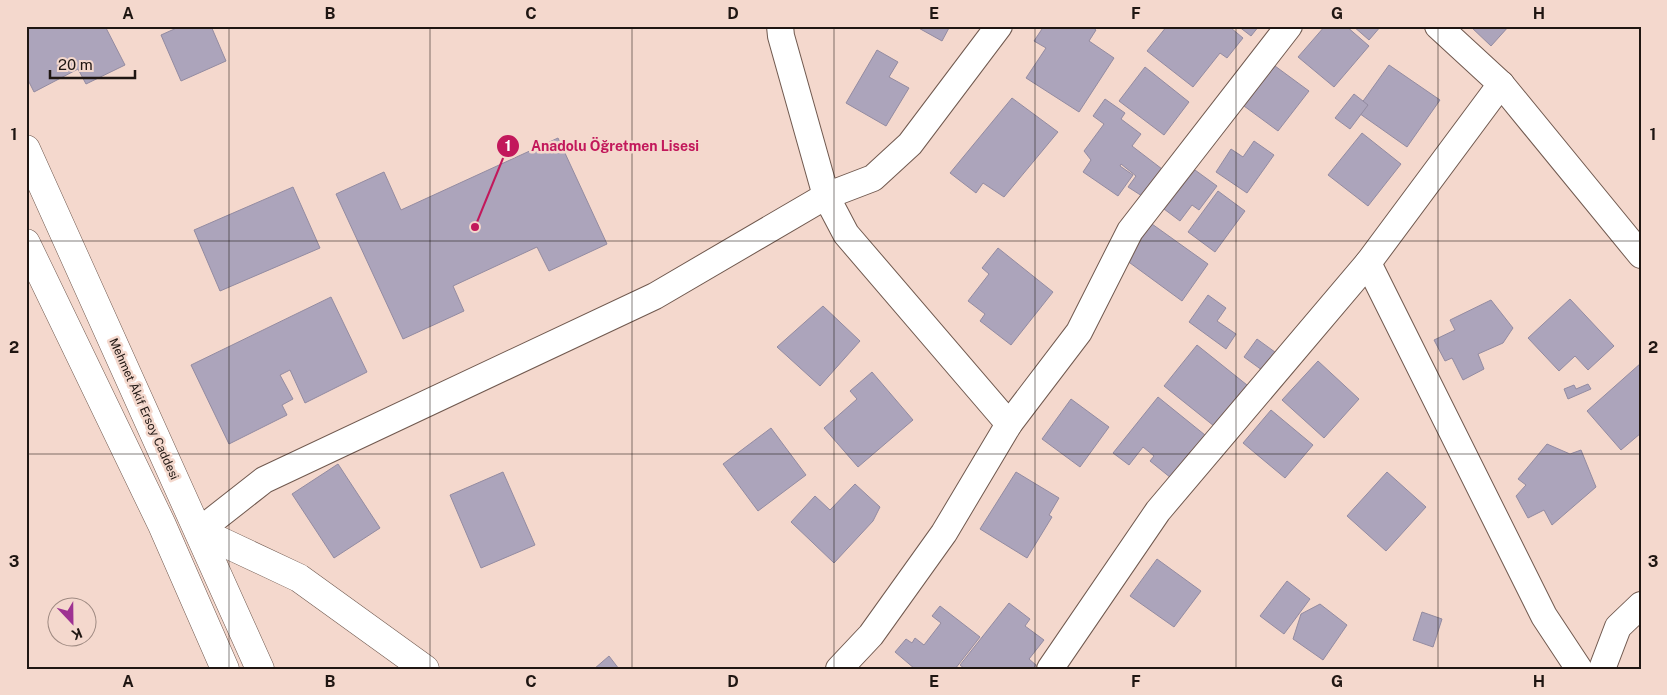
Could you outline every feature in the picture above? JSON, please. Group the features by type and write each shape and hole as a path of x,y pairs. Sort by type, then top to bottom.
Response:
{"main road":[{"name":"Mehmet Âkif Ersoy Caddesi","path":"26,149 260,669"},
{"path":"26,243 162,525 225,669"},
{"path":"199,531 299,578 425,669"}],"street":[{"path":"780,26 781,36 826,196 846,234 1008,424"},
{"path":"199,531 264,480 655,296 826,196 873,178 910,144 999,26"},
{"path":"840,669 871,635 944,533 1008,424 1079,332 1130,230 1289,26"},
{"path":"1438,26 1501,84 1641,254"},
{"path":"1050,669 1158,511 1368,263 1501,84"},
{"path":"1368,263 1544,616 1580,669"},
{"path":"1602,669 1618,627 1641,605"}],"building":[{"path":"34,26 105,26 125,65 86,84 78,69 34,92 26,76 26,30"},
{"path":"181,26 211,26 226,61 181,81 161,35"},
{"path":"915,26 950,26 942,41"},
{"path":"1044,26 1091,26 1096,30 1089,41 1114,58 1079,112 1026,78 1046,48 1034,41"},
{"path":"1167,26 1232,26 1231,28 1243,38 1227,58 1220,53 1193,87 1147,51"},
{"path":"1238,26 1259,26 1251,36"},
{"path":"1325,26 1346,26 1369,46 1334,87 1298,57"},
{"path":"1353,26 1381,26 1369,40"},
{"path":"1470,26 1509,26 1491,46"},
{"path":"877,50 898,62 889,77 909,88 886,126 846,103"},
{"path":"1389,65 1440,100 1407,147 1356,111"},
{"path":"1275,66 1309,91 1278,131 1244,106"},
{"path":"1145,67 1189,102 1164,135 1119,101"},
{"path":"1354,94 1368,105 1350,129 1335,118"},
{"path":"1012,98 1058,132 1004,197 983,183 976,193 950,173"},
{"path":"1105,99 1125,113 1121,119 1141,134 1132,146 1162,169 1142,196 1128,187 1136,176 1121,164 1120,166 1133,175 1118,196 1083,172 1091,160 1084,151 1104,124 1093,116"},
{"path":"1362,133 1401,164 1368,206 1328,175"},
{"path":"558,138 607,244 549,271 537,247 453,286 464,311 403,339 336,194 384,172 401,210"},
{"path":"1254,141 1274,155 1247,193 1216,172 1231,149 1243,157"},
{"path":"1195,170 1217,186 1199,210 1192,205 1180,221 1164,209"},
{"path":"293,187 320,248 220,291 194,230"},
{"path":"1218,191 1245,211 1215,252 1188,232"},
{"path":"1152,224 1208,264 1182,301 1126,260"},
{"path":"998,248 1053,292 1011,345 980,321 985,314 968,301 989,274 982,268"},
{"path":"1208,295 1226,308 1217,321 1236,334 1226,349 1189,322"},
{"path":"331,297 367,372 305,403 290,370 280,375 293,399 282,405 287,415 229,444 191,365"},
{"path":"1570,299 1614,346 1588,370 1575,356 1559,371 1528,338"},
{"path":"1491,300 1513,328 1503,343 1478,354 1484,369 1463,380 1452,358 1445,361 1434,340 1455,330 1450,320"},
{"path":"823,306 860,341 820,386 777,347"},
{"path":"1257,339 1279,355 1266,373 1244,357"},
{"path":"1197,345 1247,385 1214,426 1164,386"},
{"path":"1318,361 1359,399 1324,438 1282,400"},
{"path":"1641,363 1641,433 1621,450 1587,411"},
{"path":"872,372 913,420 858,467 824,428 857,399 850,391"},
{"path":"1588,384 1591,389 1568,399 1564,389 1574,385 1576,389"},
{"path":"1158,397 1205,435 1171,478 1150,461 1154,456 1143,447 1129,465 1113,453"},
{"path":"1071,399 1109,427 1080,467 1042,439"},
{"path":"1271,410 1313,445 1285,478 1243,443"},
{"path":"771,428 806,475 758,511 723,464"},
{"path":"1547,444 1570,454 1581,450 1596,487 1552,525 1544,510 1528,518 1516,496 1526,485 1518,479"},
{"path":"338,464 380,528 334,558 292,494"},
{"path":"503,472 535,545 481,568 450,495"},
{"path":"1016,472 1059,498 1049,515 1052,517 1027,558 980,529"},
{"path":"1387,472 1426,507 1386,551 1347,516"},
{"path":"855,484 880,507 873,521 834,563 791,522 815,496 830,510"},
{"path":"1157,559 1201,591 1174,627 1130,596"},
{"path":"1287,581 1310,599 1284,634 1260,616"},
{"path":"1009,603 1030,619 1025,626 1044,640 1029,659 1036,665 1033,669 965,669 960,665"},
{"path":"1320,604 1347,625 1323,660 1293,639 1301,614"},
{"path":"940,606 980,637 955,669 915,669 895,652 906,639 912,643 915,638 924,645 941,623 932,616"},
{"path":"1422,612 1442,619 1433,647 1413,640"},
{"path":"609,656 619,669 594,669"}],"place":[{"name":"Anadolu Öğretmen Lisesi","path":"475,227"}]}
